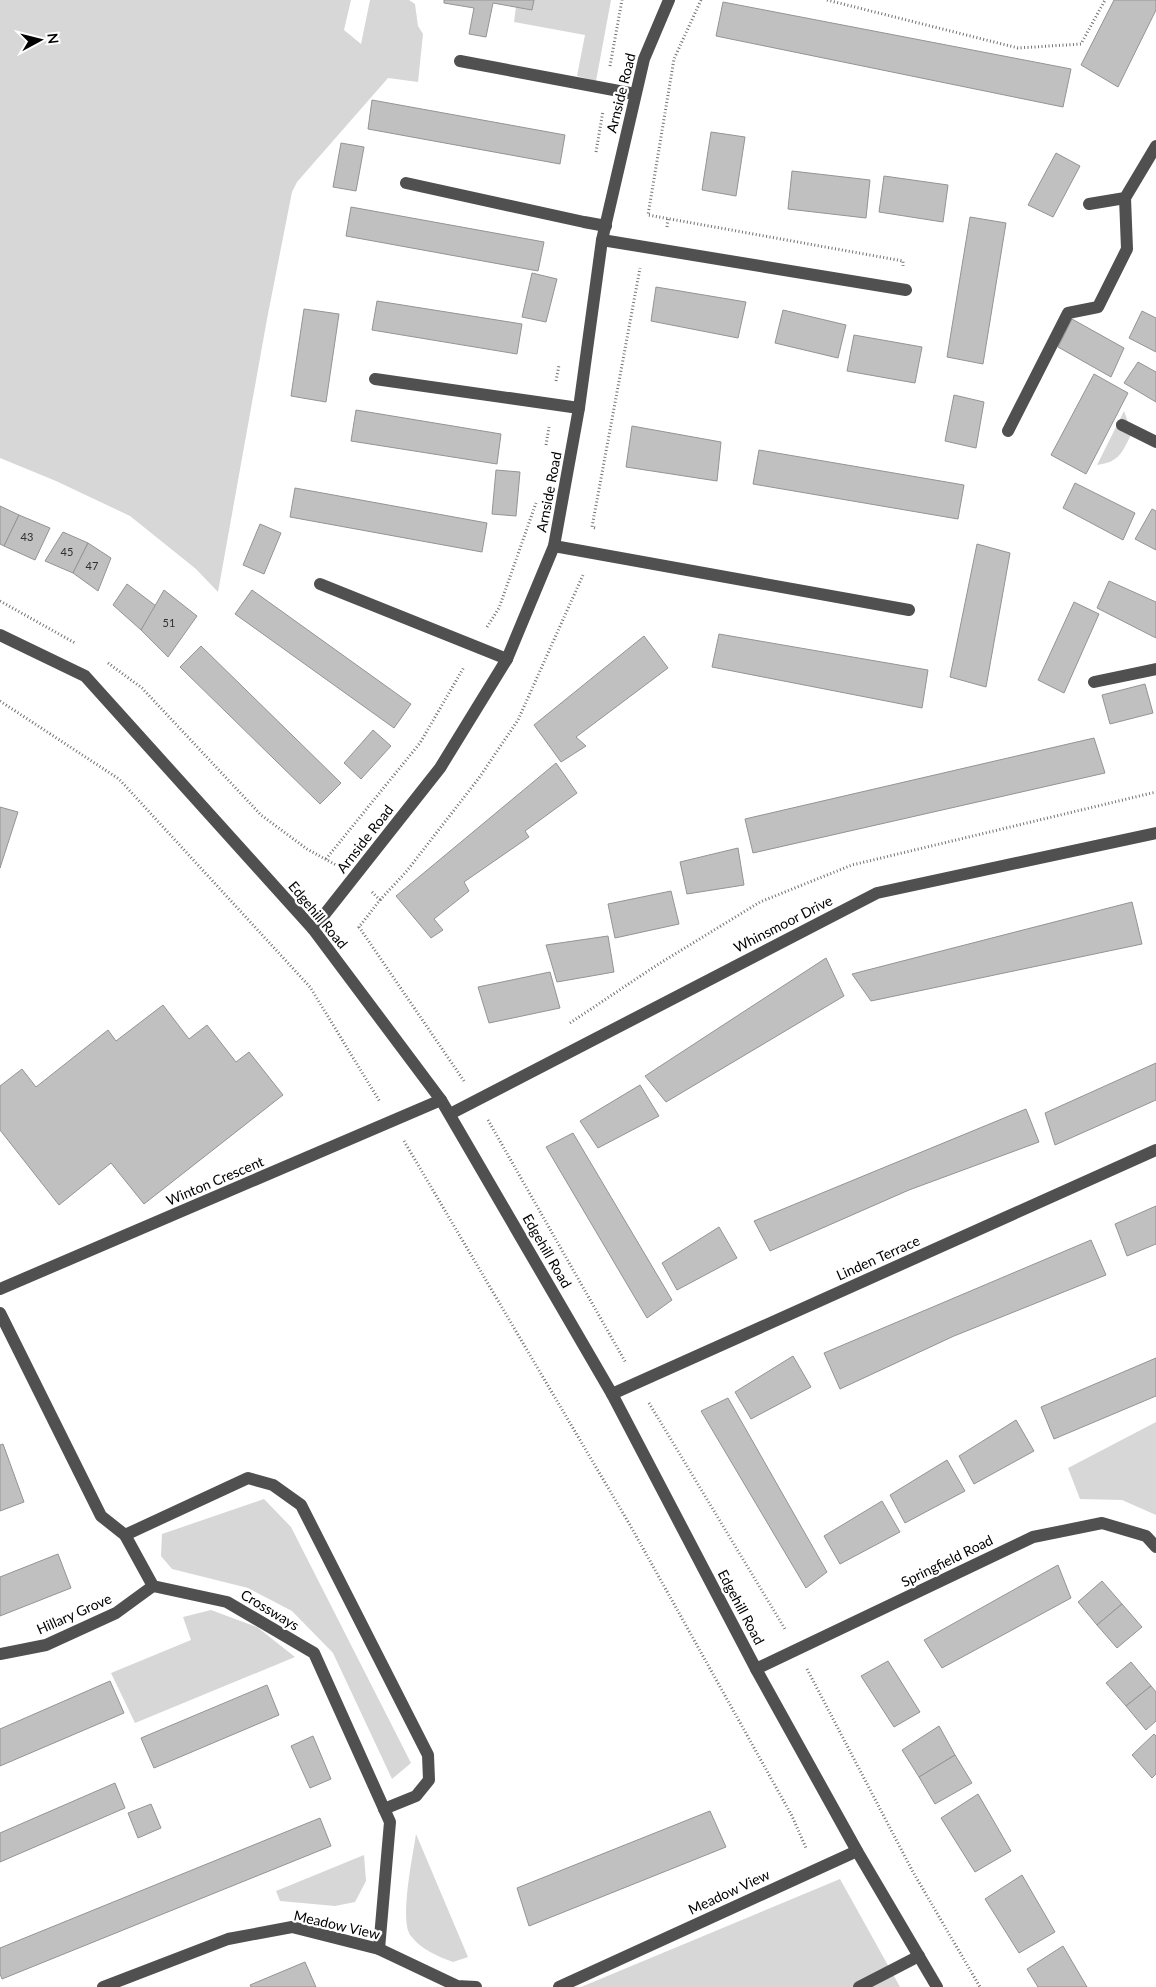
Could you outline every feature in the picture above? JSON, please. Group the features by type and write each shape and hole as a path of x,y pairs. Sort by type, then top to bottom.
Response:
{"street":[{"name":"Arnside Road","path":"313,929 440,768 507,659 554,546 579,408 602,240 644,59 668,0"},
{"path":"460,61 635,94"},
{"path":"1008,431 1068,313 1098,307 1127,249 1125,198 1156,146"},
{"path":"406,182 606,226"},
{"path":"1089,204 1125,198"},
{"path":"602,240 906,290"},
{"path":"375,379 579,408"},
{"path":"1122,426 1156,442"},
{"path":"554,546 909,610"},
{"path":"320,584 507,659"},
{"name":"Edgehill Road","path":"0,635 85,676 313,929 441,1100 612,1394 756,1669 857,1850 937,1987"},
{"path":"1094,682 1156,669"},
{"name":"Whinsmoor Drive","path":"450,1114 877,893 1156,833"},
{"name":"Winton Crescent","path":"0,1289 441,1100"},
{"name":"Linden Terrace","path":"612,1394 1156,1150"},
{"path":"0,1313 101,1516 125,1535 153,1586"},
{"path":"125,1535 248,1478 273,1485 301,1505 428,1755 429,1780 416,1796 384,1809"},
{"name":"Springfield Road","path":"756,1669 1033,1537 1102,1523 1146,1536 1156,1547"},
{"name":"Hillary Grove","path":"0,1654 46,1645 116,1613 153,1586"},
{"name":"Crossways","path":"153,1586 227,1602 314,1653 390,1822 379,1949"},
{"name":"Meadow View","path":"559,1987 857,1850"},
{"name":"Meadow View","path":"104,1987 228,1939 292,1927 379,1949 457,1986 476,1987"},
{"path":"859,1987 919,1956"}],"path":[{"path":"701,0 674,59 648,215 903,261 906,290"},
{"path":"827,0 1018,48 1081,44 1105,0"},
{"path":"546,449 560,356"},
{"path":"326,859 420,743 499,608 539,494"},
{"path":"0,700 118,779 310,987 392,1121 630,1525 792,1816 815,1869"}],"shaded area":[{"path":"0,0 351,0 344,30 361,44 370,0 409,0 415,4 418,26 423,34 418,82 388,78 297,182 292,192 218,592 196,569 130,516 56,481 0,458"},
{"path":"534,0 611,0 596,81 577,76 585,35 514,22 516,7 532,10"},
{"path":"1124,411 1132,433 1123,451 1116,459 1097,465"},
{"path":"1156,1422 1156,1515 1122,1500 1080,1499 1068,1468"},
{"path":"264,1499 291,1527 411,1763 392,1779 333,1653 292,1611 248,1588 172,1569 161,1556 162,1534"},
{"path":"211,1610 257,1627 295,1657 135,1723 111,1673 191,1640 183,1617"},
{"path":"416,1834 468,1957 453,1962 425,1949 411,1936 406,1917 408,1887"},
{"path":"364,1855 366,1881 355,1902 335,1906 280,1901 276,1891"},
{"path":"840,1879 900,1987 581,1987"}],"building":[{"path":"444,0 534,0 532,10 493,3 486,37 469,34 474,8 444,3"},
{"path":"1114,0 1156,0 1156,10 1118,87 1081,65"},
{"path":"723,2 1071,69 1063,107 716,36"},
{"path":"372,100 565,135 560,164 368,129"},
{"path":"711,132 745,137 736,196 702,190"},
{"path":"341,143 364,147 356,191 333,187"},
{"path":"1056,153 1080,166 1053,217 1028,205"},
{"path":"792,171 870,180 866,218 788,209"},
{"path":"884,176 948,185 943,222 879,212"},
{"path":"351,207 544,242 538,271 346,236"},
{"path":"970,217 1006,223 983,364 947,357"},
{"path":"532,273 557,279 546,322 522,317"},
{"path":"656,287 746,302 738,338 651,321"},
{"path":"377,301 522,324 517,354 372,330"},
{"path":"304,309 339,314 326,402 291,396"},
{"path":"783,310 846,325 838,358 775,343"},
{"path":"1142,311 1156,318 1156,352 1129,338"},
{"path":"1072,319 1124,348 1111,377 1058,347"},
{"path":"854,335 922,347 915,383 847,371"},
{"path":"1138,362 1156,372 1156,402 1124,383"},
{"path":"1094,374 1128,393 1086,474 1051,455"},
{"path":"954,395 984,402 976,448 945,441"},
{"path":"356,410 501,434 497,464 351,441"},
{"path":"632,426 721,442 717,481 626,467"},
{"path":"759,450 964,485 958,519 753,484"},
{"path":"496,470 520,472 516,516 492,514"},
{"path":"1075,483 1135,513 1123,540 1063,508"},
{"path":"295,488 487,523 482,552 290,517"},
{"path":"0,506 19,515 4,546 0,544"},
{"path":"1152,509 1156,511 1156,550 1135,539"},
{"path":"19,515 50,528 35,560 4,546"},
{"path":"260,524 281,533 264,574 243,565"},
{"path":"63,532 88,543 73,573 45,561"},
{"path":"88,543 111,558 98,591 73,573"},
{"path":"977,544 1010,553 986,687 950,677"},
{"path":"1109,581 1156,602 1156,638 1097,608"},
{"path":"127,584 156,606 141,630 113,605"},
{"path":"164,590 197,616 168,657 141,630"},
{"path":"252,590 411,704 394,728 235,614"},
{"path":"1074,602 1099,614 1064,693 1038,680"},
{"path":"719,634 928,670 922,708 712,667"},
{"path":"644,636 668,668 576,737 586,746 561,762 534,725"},
{"path":"201,646 341,783 320,804 180,667"},
{"path":"1145,684 1153,713 1110,724 1102,695"},
{"path":"373,730 391,746 361,779 344,763"},
{"path":"1094,738 1105,773 753,853 745,819"},
{"path":"556,763 577,793 525,831 529,837 464,882 469,891 434,919 443,930 431,938 396,896"},
{"path":"0,807 18,812 0,868"},
{"path":"738,848 744,885 687,894 680,862"},
{"path":"671,891 679,924 615,938 608,904"},
{"path":"1132,902 1142,944 871,1001 852,974"},
{"path":"608,936 614,972 557,982 546,945"},
{"path":"826,958 844,996 666,1102 645,1076"},
{"path":"550,972 560,1008 489,1023 478,987"},
{"path":"163,1005 189,1039 207,1025 236,1062 249,1052 283,1095 144,1204 111,1163 59,1205 0,1130 0,1086 22,1069 36,1087 108,1030 116,1041"},
{"path":"1156,1063 1156,1100 1055,1145 1045,1113"},
{"path":"640,1085 659,1116 598,1148 580,1121"},
{"path":"1026,1109 1039,1142 909,1190 770,1251 754,1221"},
{"path":"573,1133 672,1300 647,1318 546,1147"},
{"path":"1156,1206 1156,1244 1127,1256 1115,1224"},
{"path":"719,1227 737,1258 677,1290 662,1263"},
{"path":"1091,1240 1106,1275 954,1336 840,1389 824,1353"},
{"path":"793,1356 811,1387 751,1419 735,1392"},
{"path":"1156,1358 1156,1396 1054,1439 1041,1407"},
{"path":"728,1398 827,1572 806,1588 701,1411"},
{"path":"1016,1420 1034,1451 974,1484 959,1456"},
{"path":"3,1444 24,1502 0,1511 0,1445"},
{"path":"947,1460 965,1491 905,1523 890,1495"},
{"path":"882,1501 900,1532 840,1564 824,1536"},
{"path":"58,1554 71,1588 0,1616 0,1577"},
{"path":"1058,1565 1071,1598 942,1668 924,1640"},
{"path":"1102,1581 1122,1604 1097,1625 1078,1602"},
{"path":"1122,1604 1142,1627 1117,1648 1097,1625"},
{"path":"888,1661 920,1712 894,1727 861,1676"},
{"path":"1131,1662 1151,1686 1126,1706 1106,1683"},
{"path":"110,1681 124,1713 0,1766 0,1729"},
{"path":"267,1685 279,1715 154,1768 141,1738"},
{"path":"1151,1686 1156,1692 1156,1721 1146,1730 1126,1706"},
{"path":"939,1726 955,1755 919,1777 902,1750"},
{"path":"1154,1734 1156,1736 1156,1774 1152,1778 1132,1755"},
{"path":"313,1736 331,1779 310,1788 291,1746"},
{"path":"955,1755 972,1783 935,1804 919,1777"},
{"path":"115,1783 125,1808 0,1862 0,1833"},
{"path":"978,1794 1011,1851 975,1872 941,1818"},
{"path":"151,1804 161,1828 138,1838 128,1813"},
{"path":"710,1811 726,1847 529,1926 517,1888"},
{"path":"320,1818 331,1846 2,1979 0,1974 0,1948"},
{"path":"1022,1875 1055,1932 1019,1953 985,1899"},
{"path":"1063,1946 1087,1987 1038,1987 1027,1969"},
{"path":"305,1962 316,1987 251,1987 250,1985"}]}
